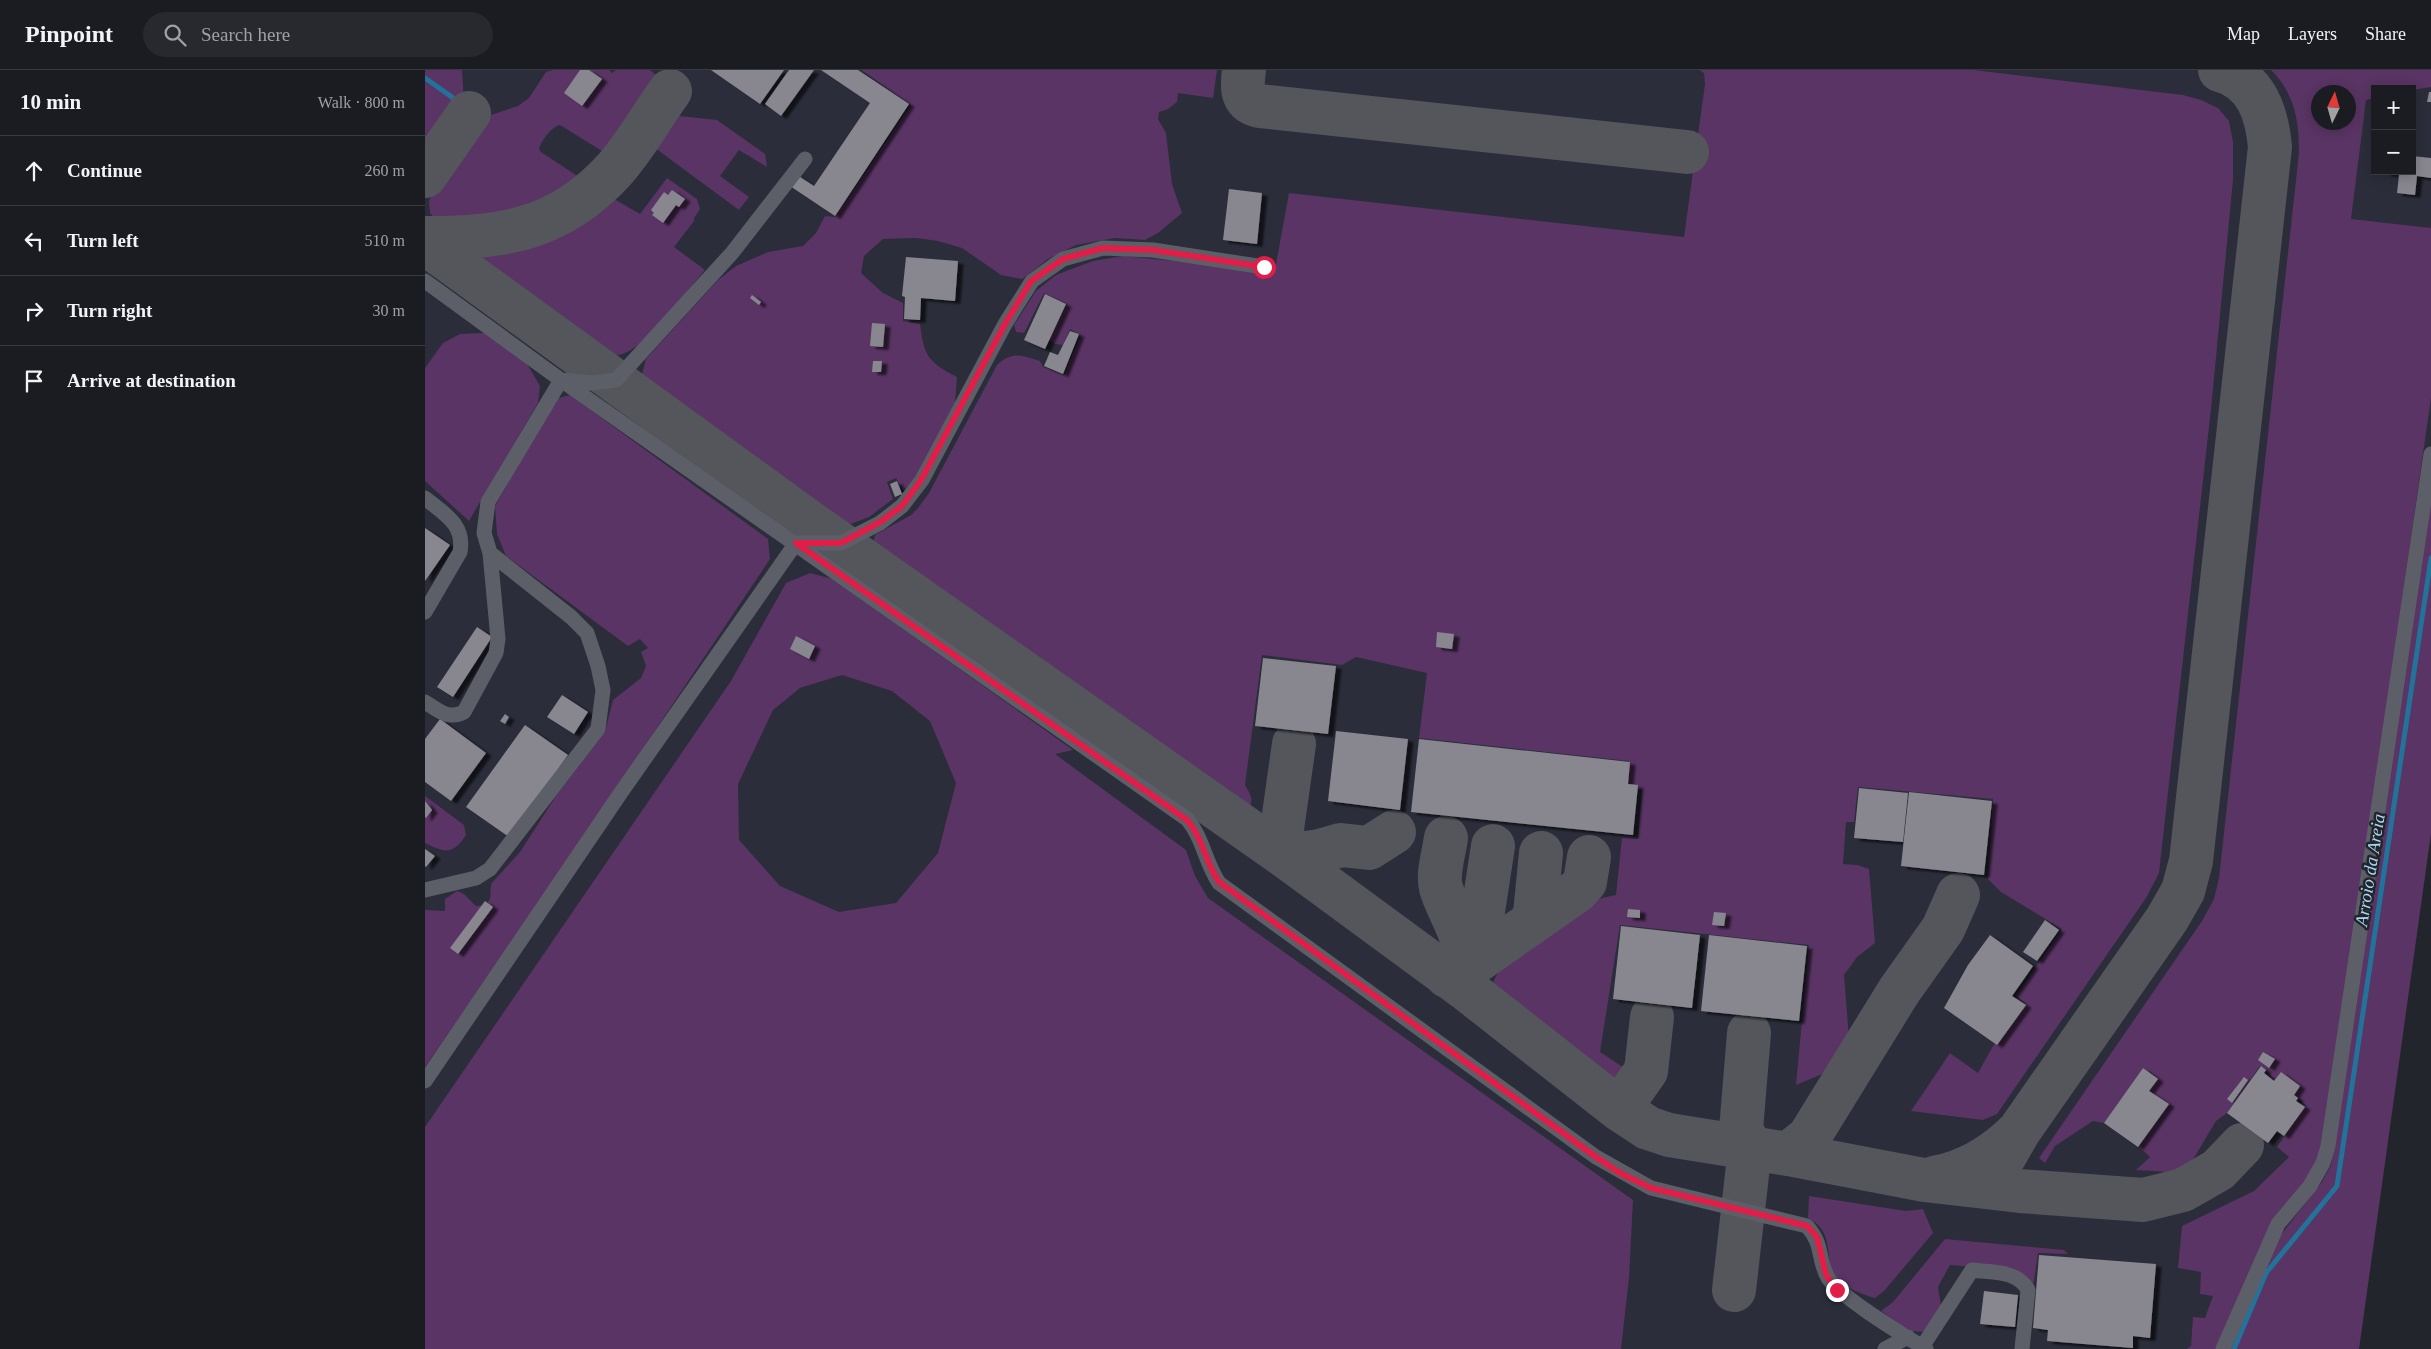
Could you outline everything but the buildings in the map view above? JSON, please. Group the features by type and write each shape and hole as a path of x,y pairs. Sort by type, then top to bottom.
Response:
{"lane":[{"path":"561,380 592,382 616,380 732,253 805,158"},
{"path":"796,543 841,543 880,522 902,506 921,480 1005,324 1031,281 1063,259 1103,248 1153,250 1264,267"},
{"path":"425,281 561,380 796,543 1187,820 1196,830 1210,869 1219,882 1596,1157 1620,1173 1651,1188 1807,1226 1817,1237 1826,1275 1837,1290 1924,1348 1973,1270 2016,1275 2028,1290 2022,1349"},
{"path":"425,702 446,716 455,717 464,712 496,653 498,639 490,553 485,533 488,502 561,380"},
{"path":"2223,1349 2278,1224 2310,1186 2323,1163 2328,1146 2431,454"},
{"path":"425,498 452,521 460,531 462,541 461,552 425,612"},
{"path":"425,1081 623,791 796,543"},
{"path":"425,890 476,878 490,869 597,729 602,711 603,690 598,666 587,633 571,616 490,553"},
{"path":"1885,1349 1908,1337"}],"shaded area":[{"path":"425,70 2431,70 2431,833 2359,1349 425,1349"},
{"path":"425,70 462,70 464,105 457,120 425,165"},
{"path":"553,70 609,70 612,73 616,70 650,70 662,80 610,156 560,125 553,128 547,134 539,149 541,152 588,183 559,203 528,217 487,224 450,227 440,225 430,213 429,201 436,186 485,117 518,106 529,98 546,72"},
{"path":"861,70 1217,70 1213,98 1178,93 1177,102 1168,109 1159,112 1158,119 1166,133 1172,184 1182,213 1158,233 1145,240 1115,238 1076,245 1048,259 1022,279 1001,275 962,248 938,241 916,238 883,239 864,256 861,273 883,293 903,303 903,321 920,324 923,344 929,357 940,367 957,377 955,403 917,480 903,490 896,478 887,482 893,499 869,517 848,525 835,519 640,382 646,359 718,280 736,266 768,252 803,246 816,233 825,216 835,217 911,105"},
{"path":"1699,70 1974,70 2183,95 2201,100 2218,108 2229,121 2233,142 2233,180 2211,409 2159,873 2146,898 1997,1114 1983,1120 1911,1111 1950,1053 1978,1073 1993,1046 2026,1003 2016,996 2062,929 2001,892 1988,879 1993,799 1858,787 1854,822 1846,822 1843,864 1857,865 1869,869 1875,943 1857,957 1844,975 1850,1051 1827,1072 1796,1085 1809,945 1620,925 1600,1052 1629,1071 1615,1088 1610,1087 1491,994 1494,981 1501,968 1528,940 1575,908 1587,902 1616,895 1622,838 1638,839 1642,790 1628,787 1629,761 1419,738 1427,673 1356,657 1342,665 1262,655 1245,785 1251,796 1251,802 1245,813 886,558 872,546 875,535 911,515 929,493 997,365 1012,356 1022,356 1040,361 1043,367 1064,375 1081,335 1070,329 1063,345 1055,344 1049,340 1067,304 1044,293 1024,333 1016,332 1014,325 1036,291 1056,275 1093,261 1123,256 1271,270 1276,264 1289,193 1684,237 1705,84 1704,73"},
{"path":"2271,70 2431,70 2431,87 2416,89 2416,85 2371,85 2371,99 2366,100 2351,219 2431,228 2431,398 2324,1142 2319,1160 2217,1349 2187,1349 2191,1346 2193,1317 2205,1318 2213,1296 2200,1294 2201,1272 2178,1268 2182,1226 2254,1191 2289,1157 2277,1147 2306,1105 2260,1066 2227,1113 2216,1121 2185,1173 2136,1170 2150,1157 2139,1147 2168,1104 2149,1091 2158,1079 2143,1068 2104,1123 2093,1121 2055,1146 2045,1163 2039,1158 2202,921 2214,899 2219,878 2299,153 2298,130 2294,108 2285,89"},
{"path":"679,116 717,120 765,154 767,167 739,150 720,176 749,197 739,210 655,148"},
{"path":"667,178 697,199 700,209 694,221 674,247 705,270 658,326 637,346 627,352 610,356 593,350 474,263 479,246 511,240 559,226 609,196 640,214"},
{"path":"425,252 518,319 529,342 425,270"},
{"path":"484,333 526,362 540,386 538,403 469,521 425,481 425,368 443,343 460,334"},
{"path":"570,395 768,539 770,559 585,835 425,1067 425,910 445,911 445,899 457,891 464,894 476,906 486,905 490,899 491,884 520,852 556,796 605,732 613,700 641,678 646,666 641,652 648,648 640,639 628,646 506,556 497,534 495,506 550,408 559,398"},
{"path":"2431,500 2431,833 2359,1349 2229,1349 2280,1236 2322,1182 2331,1165"},
{"path":"810,573 833,579 1073,750 1055,754 1186,850 1195,876 1208,898 1633,1200 1629,1278 1621,1349 425,1349 425,1127 731,681 786,583","holes":["842,675 892,691 930,721 956,783 938,853 896,903 839,912 780,886 739,840 738,784 773,710 800,688"]},
{"path":"425,796 464,825 466,835 453,849 438,849 425,843"},
{"path":"1809,1196 1906,1211 1923,1209 1933,1233 1884,1291 1875,1298 1871,1297 1845,1285 1833,1273 1823,1232 1817,1224 1808,1218"},
{"path":"1945,1239 2064,1250 2068,1254 2038,1253 2033,1287 2025,1275 2011,1270 1950,1265 1938,1287 1941,1306 1928,1331 1921,1332 1908,1329 1881,1311 1893,1302"}],"waterway":[{"path":"425,78 456,100"},
{"name":"Arroio da Areia","path":"2234,1349 2266,1273 2337,1186 2431,558"}],"taxiway":[{"path":"1244,70 1243,87 1245,97 1248,101 1259,106 1687,152"},
{"path":"2019,1131 2167,919 2183,891 2191,861 2270,147 2266,122 2258,100 2243,82 2233,75 2220,70"},
{"path":"425,238 480,236 505,232 551,218 573,206 594,189 623,160 670,91"},
{"path":"425,176 469,113"},
{"path":"425,243 812,524 1285,856 1466,989 1619,1109 1648,1128 1669,1135 1788,1154 1924,1180 2020,1191 2143,1200 2183,1190 2218,1170 2242,1145"},
{"path":"1294,744 1282,829 1285,856 1320,851 1341,845 1369,848 1394,832"},
{"path":"1446,838 1440,870 1440,882 1459,929 1464,950 1461,972 1447,976"},
{"path":"1469,967 1478,944 1493,846"},
{"path":"1530,923 1535,914 1541,853"},
{"path":"1461,972 1577,891 1585,882 1589,857"},
{"path":"1788,1154 1809,1137 1899,991 1943,929 1958,895"},
{"path":"1619,1109 1646,1071 1652,1017"},
{"path":"1749,1033 1741,1130 1749,1144 1757,1150 1749,1157"},
{"path":"1934,1178 1970,1167 1991,1155 2019,1131 2004,1157"},
{"path":"1734,1290 1749,1157 1741,1146"}],"route":[{"path":"1264,267 1153,250 1103,248 1063,259 1031,281 1005,324 921,480 902,506 880,522 841,543 796,543 1187,820 1196,830 1210,869 1219,882 1232,893 1596,1157 1620,1173 1651,1188 1743,1212 1807,1226 1817,1237 1826,1275 1837,1290"}]}
